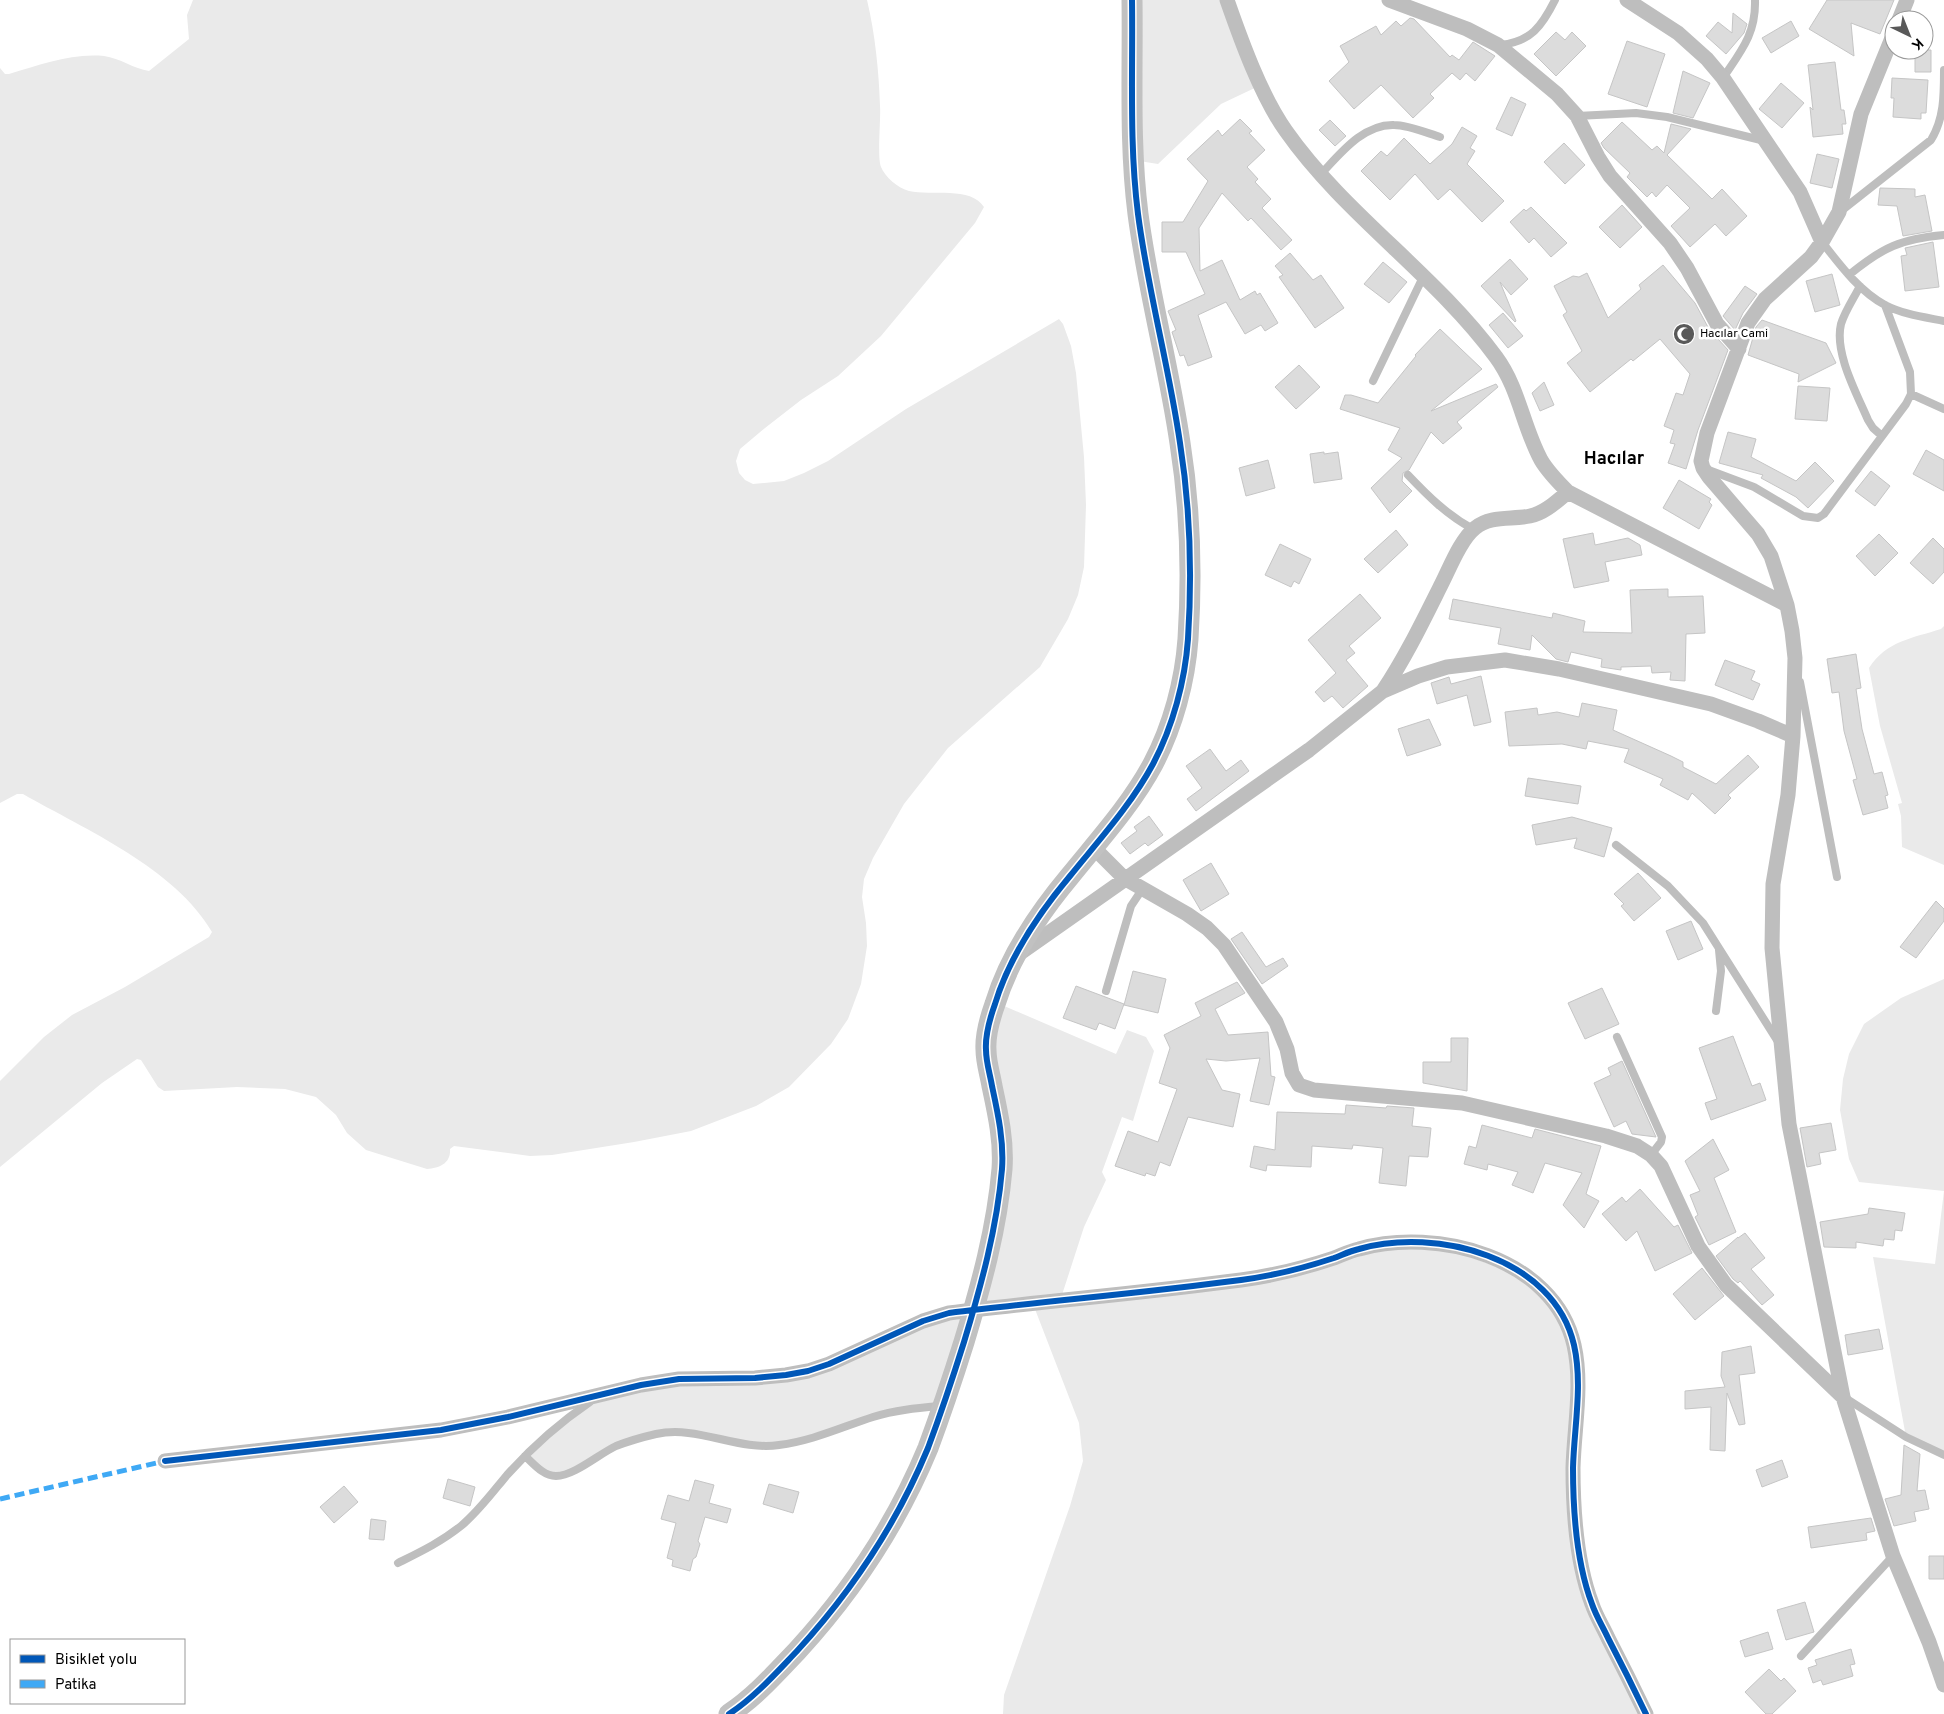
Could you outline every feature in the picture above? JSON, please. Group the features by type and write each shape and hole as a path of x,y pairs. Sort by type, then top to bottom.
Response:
{"street":[{"path":"729,1714 745,1704 781,1668 817,1629 848,1589 880,1542 905,1497 927,1448 973,1310 988,1253 998,1204 1002,1164 1001,1128 985,1052 987,1034 995,1002 1016,956 1037,921 1062,886 1121,812 1153,765 1171,722 1185,662 1189,606 1187,508 1181,446 1138,216 1133,160 1132,0"},
{"path":"1227,0 1261,85 1284,129 1344,199 1424,276 1498,358 1510,380 1542,461 1557,481 1568,492 1787,605"},
{"path":"1389,0 1467,29 1498,45 1557,94 1577,116 1610,176 1670,243 1687,268 1717,324 1739,349"},
{"path":"1627,0 1678,33 1707,59 1723,78 1800,192 1822,242"},
{"path":"1884,58 1861,114 1839,212 1822,242 1804,264 1781,283 1757,309 1748,323 1707,434 1701,461 1703,468 1758,534 1771,556 1787,605 1795,658 1792,736 1788,795 1773,884 1771,919 1772,948 1789,1124 1843,1397 1893,1556 1929,1642 1944,1685"},
{"path":"1383,691 1402,663 1466,537 1473,529 1482,523 1492,520 1531,516 1551,507 1568,492"},
{"path":"1016,956 1124,878 1309,750 1383,691 1418,676 1447,667 1505,660 1559,669 1711,704 1792,736"},
{"path":"1094,848 1124,878 1208,928 1224,945 1276,1022 1287,1050 1292,1073 1299,1085 1314,1090 1462,1103 1606,1136 1637,1146 1651,1155 1661,1166 1698,1246 1726,1285 1843,1397"},
{"path":"165,1461 441,1430 508,1417 641,1385 680,1379 755,1378 786,1375 808,1371 923,1321 950,1313 1245,1280 1332,1258 1359,1248 1390,1243 1412,1242 1439,1245 1475,1252 1503,1262 1522,1272 1549,1295 1560,1310 1568,1326 1574,1346 1578,1381 1573,1468 1580,1562 1592,1604 1646,1714"}],"lane":[{"path":"1498,45 1513,44 1523,40 1546,18 1555,0"},
{"path":"1723,78 1750,35 1754,24 1755,0"},
{"path":"1839,212 1937,133 1942,124 1944,114 1944,70"},
{"path":"1577,116 1636,113 1667,117 1767,142"},
{"path":"1321,174 1346,148 1361,136 1384,127 1395,125 1440,136"},
{"path":"1850,275 1883,250 1903,241 1944,235"},
{"path":"1822,242 1860,286 1885,305 1915,316 1944,321"},
{"path":"1373,381 1424,276"},
{"path":"1860,286 1841,324 1840,345 1847,370 1868,420 1873,428 1882,436"},
{"path":"1703,468 1754,487 1803,516 1818,518 1830,506 1906,404 1911,394 1910,372 1885,305"},
{"path":"1911,394 1944,409"},
{"path":"1408,475 1439,507 1473,529"},
{"path":"1795,658 1837,877"},
{"path":"1616,845 1650,870 1674,892 1702,923 1782,1048"},
{"path":"1106,991 1131,906 1143,888"},
{"path":"1716,1011 1721,971 1719,948"},
{"path":"1616,1037 1662,1137 1661,1142 1651,1155"},
{"path":"398,1563 430,1548 462,1525 482,1506 525,1456 567,1417 600,1395"},
{"path":"1843,1397 1906,1436 1944,1455"},
{"path":"525,1456 539,1469 554,1476 568,1474 616,1447 658,1434 678,1432 702,1434 743,1445 779,1445 832,1432 875,1416 914,1408 942,1406"},
{"path":"1801,1656 1893,1556"}],"shaded area":[{"path":"193,0 867,0 878,66 879,155 883,171 892,182 905,190 970,196 978,200 984,207 975,223 881,336 838,376 801,400 740,449 736,461 739,473 745,480 753,484 784,481 828,461 906,409 1059,319 1063,324 1071,346 1076,373 1084,457 1086,505 1084,567 1078,595 1068,619 1040,667 948,748 904,804 873,858 864,879 862,897 867,946 861,984 848,1019 831,1044 789,1087 756,1106 691,1131 552,1155 530,1156 454,1146 450,1149 449,1158 444,1164 427,1169 366,1150 347,1133 336,1115 316,1097 285,1089 237,1087 164,1091 158,1087 141,1060 137,1059 102,1083 0,1167 0,1081 44,1037 72,1015 125,987 209,937 212,932 196,909 176,888 127,852 23,794 17,794 0,803 0,68 5,74 9,74 56,60 80,56 104,56 149,71 189,39 187,15"},
{"path":"1132,0 1227,0 1261,85 1221,104 1158,164 1133,160"},
{"path":"1944,626 1944,865 1902,847 1901,816 1898,804 1902,803 1880,726 1869,668 1883,652 1892,646 1910,638 1941,629"},
{"path":"1944,979 1944,1191 1859,1182 1849,1159 1840,1110 1843,1079 1849,1054 1864,1024 1901,998"},
{"path":"995,1002 1116,1054 1127,1030 1146,1037 1154,1051 1133,1121 1122,1117 1102,1172 1106,1180 1084,1227 1060,1301 1245,1280 1359,1248 1439,1245 1536,1282 1574,1346 1580,1562 1646,1714 1003,1714 1004,1695 1070,1506 1083,1461 1079,1423 1033,1304 973,1310 997,1205 985,1052"},
{"path":"1944,1191 1944,1455 1906,1437 1873,1257 1935,1264"},
{"path":"973,1310 942,1406 914,1408 779,1445 678,1432 639,1439 554,1476 525,1456 600,1395 641,1385 786,1375"}],"building":[{"path":"1827,0 1894,0 1890,10 1884,10 1884,24 1880,34 1851,23 1854,56 1809,29"},
{"path":"1733,13 1747,24 1744,33 1726,54 1706,36 1718,22 1732,33"},
{"path":"1410,18 1414,19 1450,57 1452,55 1459,60 1473,42 1495,56 1475,81 1466,73 1460,80 1452,73 1430,94 1434,98 1413,118 1381,85 1354,109 1329,81 1349,62 1340,46 1376,26 1381,35 1396,21 1401,26"},
{"path":"1791,21 1799,36 1771,53 1762,38"},
{"path":"1556,32 1565,40 1572,32 1586,46 1556,76 1534,54"},
{"path":"1627,41 1665,54 1647,107 1608,94"},
{"path":"1915,60 1931,60 1931,72 1915,72"},
{"path":"1835,62 1841,110 1844,110 1846,124 1842,124 1843,134 1813,137 1810,107 1813,110 1808,65"},
{"path":"1683,71 1710,83 1693,118 1673,113"},
{"path":"1892,78 1928,80 1926,113 1921,113 1921,119 1893,117 1894,98 1891,98"},
{"path":"1781,83 1804,103 1782,128 1759,109"},
{"path":"1511,97 1526,104 1512,136 1496,129"},
{"path":"1240,119 1252,131 1249,133 1265,150 1247,167 1258,179 1255,182 1271,199 1262,208 1292,240 1281,250 1251,218 1248,221 1222,193 1199,228 1200,271 1222,260 1240,300 1255,291 1257,295 1260,293 1278,323 1265,331 1261,325 1245,334 1226,302 1198,315 1212,357 1188,366 1184,355 1180,356 1172,332 1176,330 1168,311 1205,294 1186,252 1162,252 1162,222 1183,222 1208,181 1187,159 1218,130 1222,136"},
{"path":"1330,120 1346,136 1335,146 1319,130"},
{"path":"1622,122 1652,150 1657,146 1664,153 1671,124 1691,129 1667,155 1712,199 1722,189 1747,216 1726,236 1715,224 1690,247 1671,226 1690,208 1667,185 1656,197 1652,192 1647,197 1627,177 1630,173 1601,143"},
{"path":"1462,127 1477,136 1470,148 1475,151 1467,164 1504,201 1482,222 1450,189 1438,200 1415,174 1390,200 1361,171 1381,151 1387,156 1404,138 1430,164 1452,144"},
{"path":"1564,143 1585,165 1565,184 1544,162"},
{"path":"1817,154 1839,159 1832,188 1810,183"},
{"path":"1880,188 1915,189 1915,197 1925,195 1932,231 1903,236 1897,206 1878,205"},
{"path":"1622,205 1642,227 1620,248 1599,227"},
{"path":"1531,207 1567,243 1551,257 1534,238 1529,243 1510,222 1524,209 1526,211"},
{"path":"1933,242 1939,287 1905,291 1901,256 1907,255 1905,248"},
{"path":"1290,253 1313,280 1321,275 1344,308 1315,328 1279,277 1283,275 1275,266"},
{"path":"1510,259 1528,279 1511,295 1500,282 1515,322 1481,286"},
{"path":"1383,262 1407,282 1389,303 1364,284"},
{"path":"1663,265 1695,303 1709,329 1728,350 1698,430 1686,469 1668,463 1675,444 1670,443 1674,430 1664,426 1676,393 1683,395 1690,374 1660,339 1633,361 1631,359 1590,392 1567,363 1582,351 1563,315 1567,312 1554,286 1573,276 1579,277 1587,273 1608,318 1641,289 1639,285"},
{"path":"1832,274 1840,305 1815,312 1806,281"},
{"path":"1745,286 1757,294 1743,313 1735,330 1723,316"},
{"path":"1503,313 1523,336 1508,348 1489,325"},
{"path":"1762,320 1826,343 1836,363 1798,382 1799,374 1748,355 1756,327"},
{"path":"1440,329 1482,369 1431,411 1496,384 1498,387 1457,422 1462,428 1443,444 1431,432 1409,470 1403,473 1402,481 1412,491 1390,513 1371,488 1402,458 1388,450 1400,428 1340,409 1345,395 1378,403 1415,355"},
{"path":"1299,365 1320,387 1296,409 1275,387"},
{"path":"1544,382 1554,405 1540,411 1532,393"},
{"path":"1798,386 1830,388 1827,421 1795,419"},
{"path":"1728,432 1756,439 1751,457 1796,481 1815,462 1834,481 1808,508 1796,497 1761,478 1763,475 1719,463"},
{"path":"1926,450 1944,460 1944,491 1913,474"},
{"path":"1324,452 1324,454 1338,452 1342,479 1314,483 1310,454"},
{"path":"1268,460 1275,488 1246,496 1239,468"},
{"path":"1871,471 1890,486 1875,506 1855,491"},
{"path":"1679,480 1711,499 1709,502 1712,505 1699,529 1663,508"},
{"path":"1396,530 1408,545 1378,573 1364,559"},
{"path":"1593,533 1595,545 1628,538 1640,545 1642,555 1605,562 1609,581 1574,588 1563,539"},
{"path":"1879,534 1898,553 1875,576 1856,556"},
{"path":"1933,538 1944,549 1944,572 1933,584 1910,563"},
{"path":"1280,544 1311,559 1299,584 1294,581 1291,587 1265,575"},
{"path":"1668,589 1668,597 1703,596 1705,633 1686,634 1685,681 1670,680 1671,672 1652,673 1651,666 1621,667 1621,670 1601,667 1602,659 1571,652 1568,662 1556,659 1532,635 1530,650 1498,644 1501,628 1449,619 1453,599 1552,618 1553,613 1585,621 1583,632 1632,633 1630,590"},
{"path":"1360,594 1381,618 1349,646 1355,653 1346,660 1368,686 1343,708 1332,696 1324,702 1315,692 1336,673 1308,640"},
{"path":"1856,654 1861,688 1856,689 1862,729 1874,774 1882,772 1888,795 1885,796 1888,808 1863,815 1853,780 1857,779 1844,731 1839,692 1832,693 1827,659"},
{"path":"1725,660 1755,671 1751,680 1760,684 1753,700 1715,685"},
{"path":"1481,676 1491,722 1474,726 1467,695 1437,704 1431,683 1449,677 1451,684"},
{"path":"1582,703 1617,710 1613,730 1683,762 1683,767 1716,784 1748,755 1759,767 1728,795 1731,798 1715,814 1692,793 1688,800 1660,785 1663,779 1624,762 1629,749 1588,741 1586,749 1562,744 1509,746 1505,712 1537,708 1538,715 1557,712 1579,717"},
{"path":"1429,719 1441,745 1407,756 1398,729"},
{"path":"1210,749 1226,771 1241,760 1249,771 1196,811 1187,799 1202,788 1186,766"},
{"path":"1528,778 1581,786 1578,804 1525,796"},
{"path":"1149,816 1163,835 1148,846 1145,843 1130,854 1121,843 1137,831 1134,827"},
{"path":"1572,817 1612,828 1604,857 1574,848 1577,838 1536,845 1532,825"},
{"path":"1211,863 1229,894 1201,911 1183,880"},
{"path":"1638,873 1661,898 1634,921 1621,906 1624,904 1614,894"},
{"path":"1936,901 1944,909 1944,921 1916,958 1900,947"},
{"path":"1691,921 1703,949 1678,960 1666,931"},
{"path":"1242,932 1266,967 1283,958 1288,966 1262,984 1231,939"},
{"path":"1133,971 1166,979 1158,1013 1124,1005"},
{"path":"1237,982 1245,993 1215,1009 1228,1035 1268,1032 1271,1076 1275,1077 1269,1105 1250,1101 1260,1058 1226,1061 1206,1059 1222,1090 1240,1094 1233,1127 1188,1117 1170,1166 1160,1162 1155,1176 1146,1173 1145,1176 1115,1166 1128,1131 1158,1142 1177,1089 1159,1083 1170,1048 1164,1035 1201,1016 1195,1003"},
{"path":"1076,986 1124,1004 1115,1029 1099,1023 1096,1030 1063,1018"},
{"path":"1602,988 1619,1024 1585,1039 1568,1003"},
{"path":"1733,1036 1752,1086 1760,1083 1766,1100 1711,1120 1705,1103 1717,1099 1699,1048"},
{"path":"1451,1038 1468,1038 1467,1091 1423,1083 1423,1062 1451,1062"},
{"path":"1622,1061 1656,1137 1632,1134 1626,1121 1614,1127 1594,1083 1611,1075 1608,1068"},
{"path":"1346,1105 1414,1108 1412,1126 1431,1128 1428,1157 1409,1156 1406,1186 1379,1183 1383,1148 1353,1145 1352,1149 1312,1146 1311,1167 1267,1165 1266,1171 1250,1167 1254,1146 1275,1150 1277,1112 1345,1114"},
{"path":"1831,1123 1836,1150 1819,1153 1821,1164 1807,1167 1800,1128"},
{"path":"1482,1125 1532,1138 1535,1129 1601,1146 1586,1194 1599,1201 1584,1228 1563,1205 1582,1173 1545,1163 1533,1193 1512,1185 1518,1172 1488,1164 1487,1170 1464,1164 1469,1146 1476,1148"},
{"path":"1713,1139 1729,1170 1714,1178 1736,1232 1709,1245 1695,1217 1698,1215 1690,1195 1700,1191 1685,1161"},
{"path":"1640,1189 1674,1227 1678,1225 1692,1253 1655,1271 1637,1231 1626,1241 1602,1214 1622,1197 1626,1202"},
{"path":"1869,1208 1905,1213 1902,1231 1895,1230 1894,1240 1884,1239 1883,1246 1856,1242 1856,1248 1824,1247 1820,1222 1868,1214"},
{"path":"1745,1233 1765,1258 1751,1269 1774,1295 1762,1305 1740,1281 1738,1283 1733,1279 1716,1256"},
{"path":"1702,1268 1724,1296 1695,1320 1673,1294"},
{"path":"1879,1329 1883,1349 1848,1355 1845,1335"},
{"path":"1751,1346 1755,1373 1739,1375 1745,1424 1739,1425 1727,1393 1725,1451 1710,1450 1711,1407 1685,1409 1685,1391 1725,1387 1721,1376 1722,1352"},
{"path":"1904,1445 1920,1454 1917,1491 1925,1490 1929,1509 1914,1512 1916,1521 1894,1526 1885,1499 1901,1495"},
{"path":"1782,1460 1788,1477 1762,1487 1756,1470"},
{"path":"448,1479 475,1487 470,1506 443,1498"},
{"path":"695,1480 714,1485 709,1503 731,1509 727,1523 705,1517 698,1541 700,1544 690,1571 672,1566 673,1560 667,1558 676,1523 661,1519 668,1495 689,1501"},
{"path":"769,1484 799,1492 793,1513 763,1504"},
{"path":"344,1486 358,1502 334,1523 320,1507"},
{"path":"1871,1518 1875,1531 1866,1533 1867,1540 1811,1548 1808,1527"},
{"path":"371,1519 386,1521 384,1540 369,1539"},
{"path":"1929,1556 1944,1556 1944,1579 1929,1579"},
{"path":"1805,1602 1814,1632 1786,1640 1777,1610"},
{"path":"1768,1632 1773,1649 1745,1657 1740,1641"},
{"path":"1851,1649 1855,1664 1850,1665 1853,1676 1823,1685 1821,1680 1813,1683 1808,1668 1817,1665 1815,1660"},
{"path":"1769,1669 1781,1681 1784,1678 1796,1691 1772,1714 1766,1714 1745,1692"}],"marked path":[{"path":"0,1499 165,1461"}],"cycle path":[{"path":"729,1714 748,1700 773,1676 836,1605 872,1555 916,1476 928,1448 964,1342 988,1257 1000,1191 1002,1169 1001,1138 986,1050 987,1033 993,1009 1008,970 1036,921 1058,890 1135,794 1153,764 1172,719 1181,687 1188,639 1189,615 1188,516 1175,414 1147,272 1135,187 1132,134 1132,0"},
{"path":"165,1461 441,1430 508,1417 641,1385 679,1379 755,1378 808,1371 829,1364 923,1321 949,1313 1252,1278 1276,1274 1356,1250 1390,1243 1422,1242 1456,1247 1488,1256 1517,1270 1543,1290 1562,1315 1574,1345 1577,1360 1578,1391 1573,1485 1576,1537 1582,1571 1595,1613 1646,1714"}],"place":[{"name":"Hacılar Cami","path":"1684,334"}],"district":[{"name":"Hacılar","path":"1614,459"}]}
